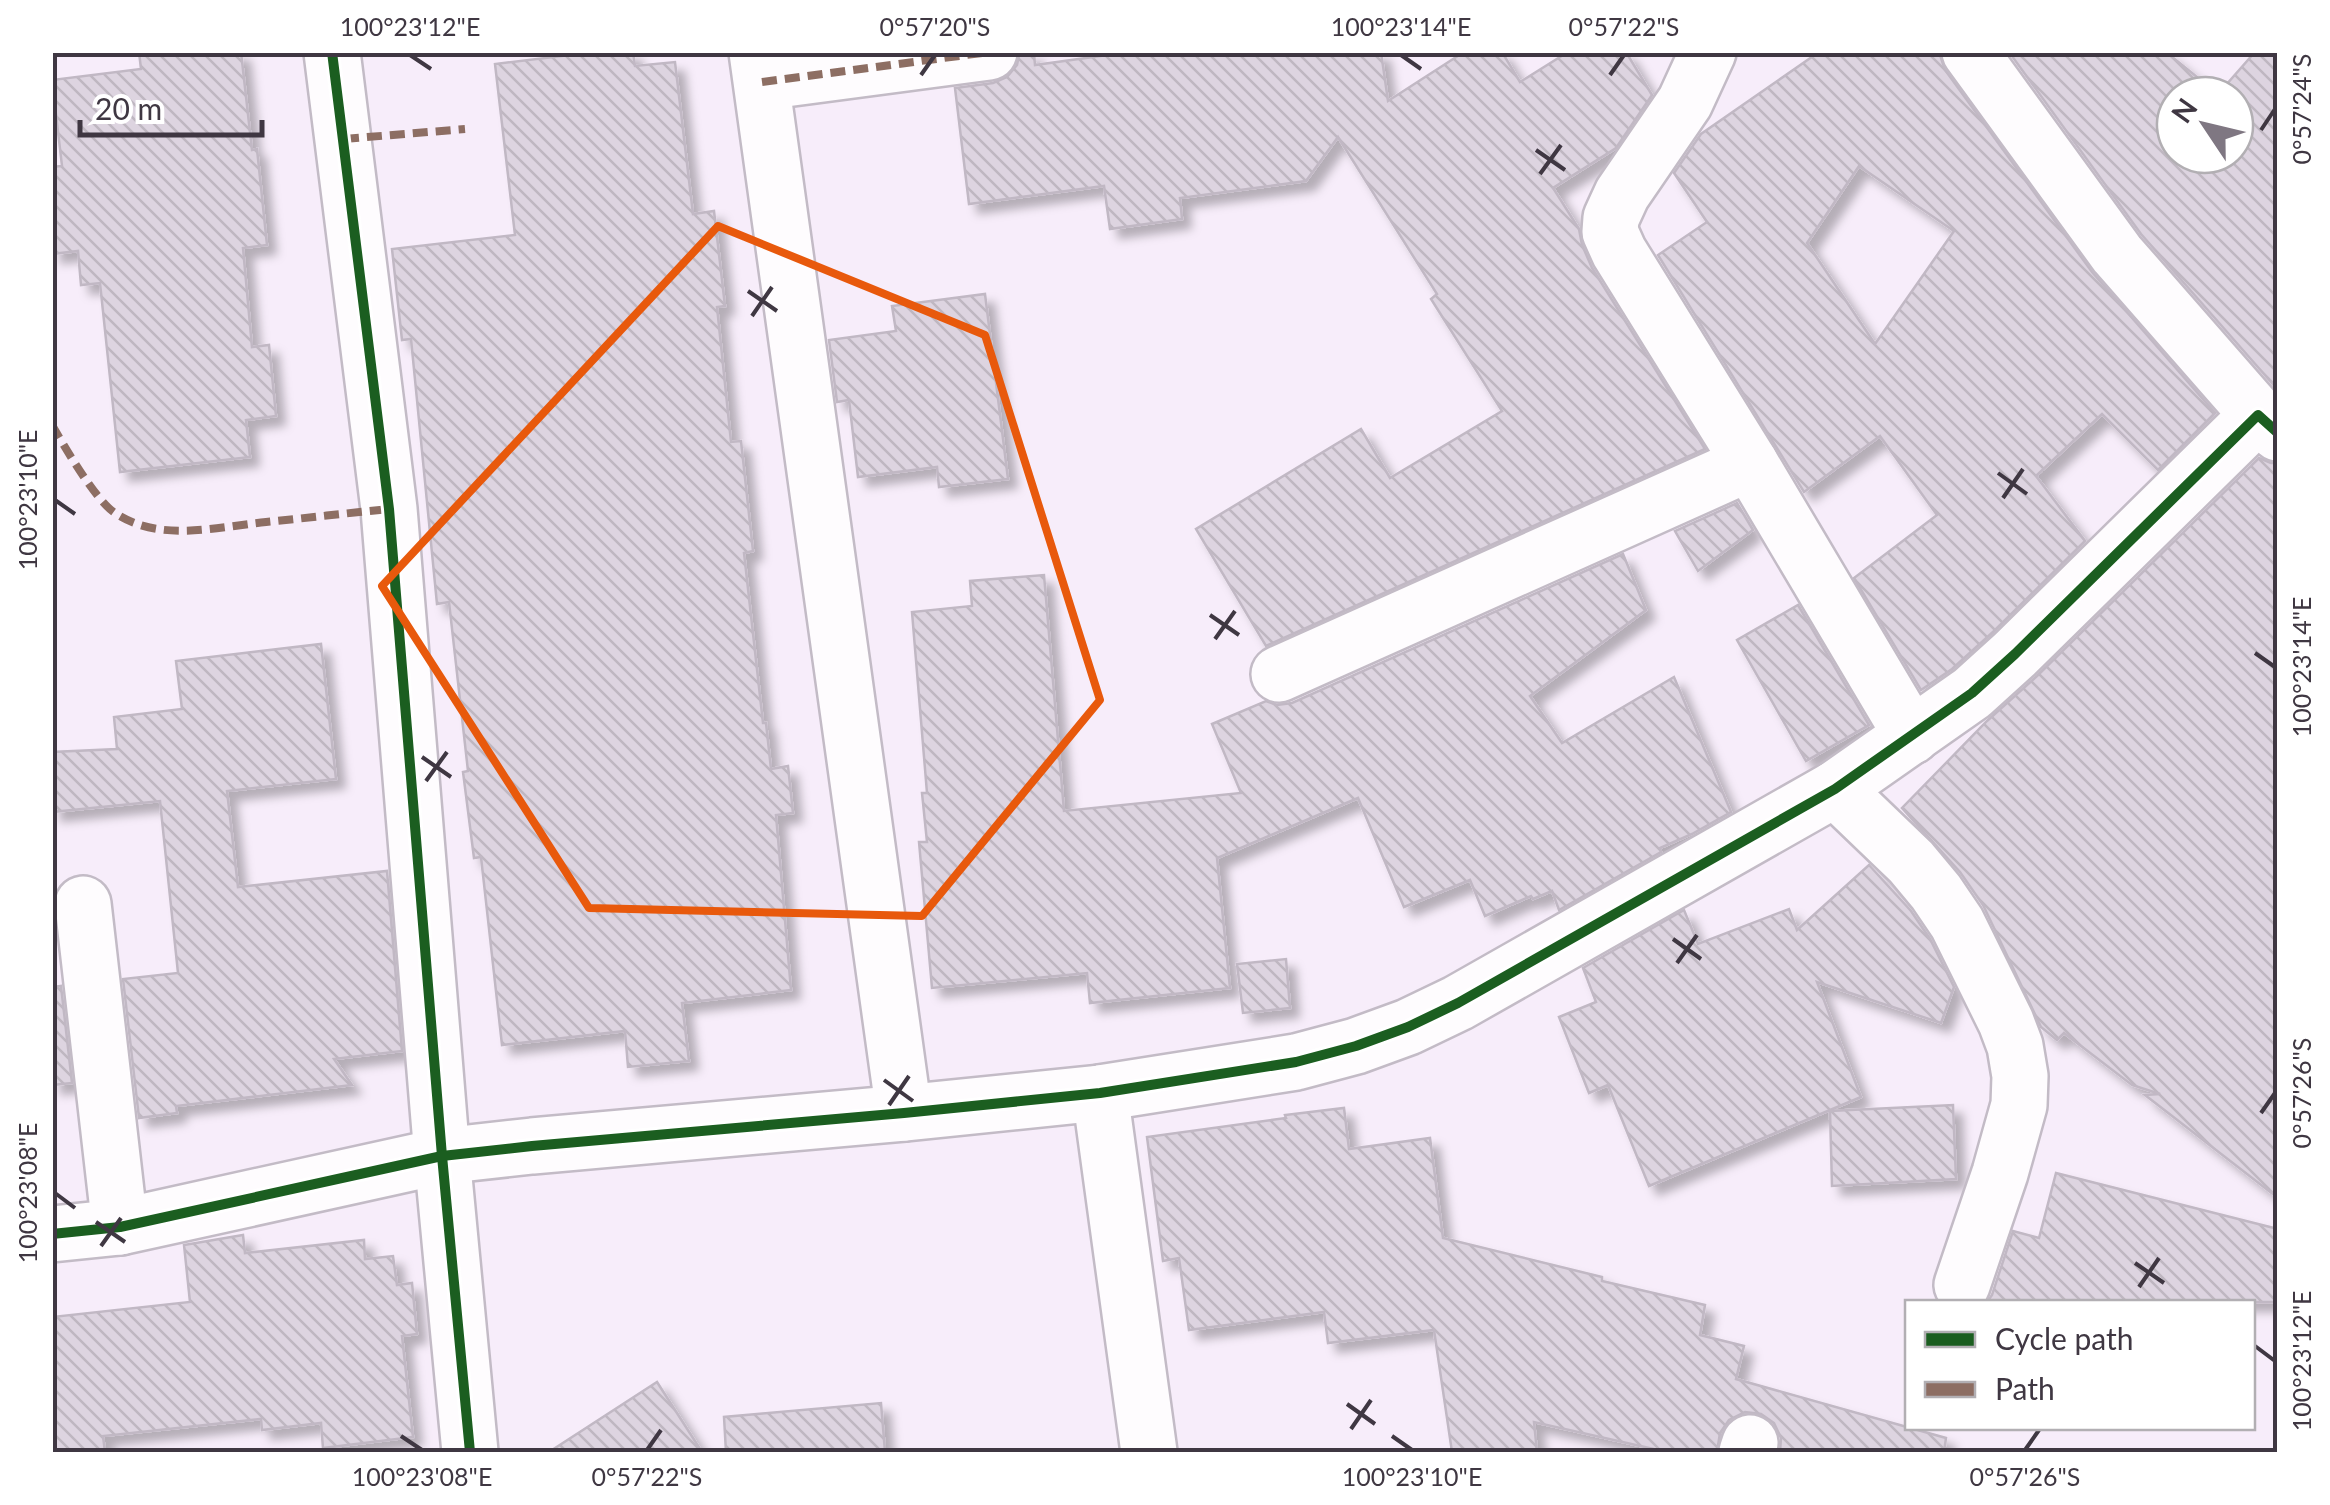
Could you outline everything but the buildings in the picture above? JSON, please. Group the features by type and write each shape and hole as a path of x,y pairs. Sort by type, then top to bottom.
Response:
{"street":[{"path":"332,52 389,509 470,1452"},
{"path":"904,1113 759,67 989,52"},
{"path":"1708,52 1685,102 1622,194 1610,232 1912,736"},
{"path":"52,1234 120,1227 442,1156 1100,1093 1296,1062 1356,1046 1458,1003 1835,789 1972,694 2268,424 2117,254 1970,52"},
{"path":"1280,674 1750,463"},
{"path":"1835,789 1911,862 1936,892 1957,923 2015,1046 2020,1076 2018,1104 2000,1173 1962,1284"},
{"path":"83,904 120,1227"},
{"path":"1100,1093 1149,1452"}],"highlighted area":[{"path":"718,226 985,335 1100,700 922,916 589,908 382,586"}],"marked path":[{"path":"762,82 989,52"},
{"path":"344,139 465,129"},
{"path":"52,425 107,507 151,528 189,531 389,509"}],"cycle path":[{"path":"332,52 389,509 470,1452"},
{"path":"52,1234 120,1227 442,1156 1100,1093 1296,1062 1356,1046 1458,1003 1835,789 1972,693 2258,415 2278,433"}]}
